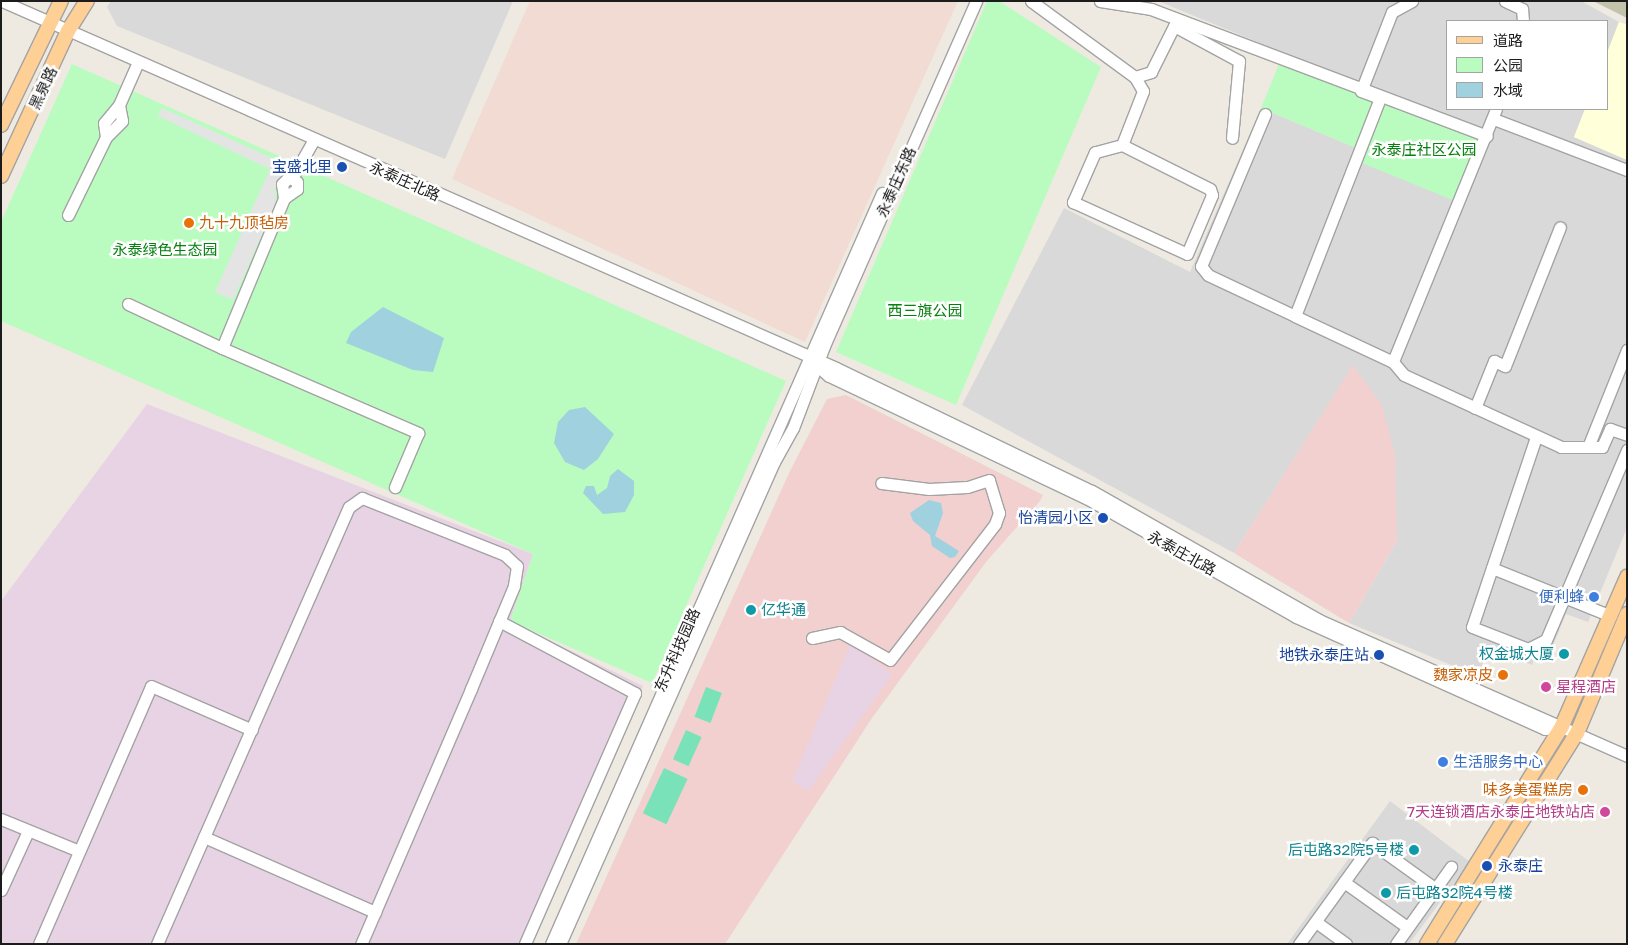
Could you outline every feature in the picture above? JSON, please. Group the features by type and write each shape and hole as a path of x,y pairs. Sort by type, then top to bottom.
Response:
{"main road":[{"name":"黑泉路","path":"1,126 61,1"},
{"name":"黑泉路","path":"1,176 68,31 87,1"},
{"path":"1427,944 1562,726 1627,577"},
{"path":"1445,944 1577,733 1627,614"}],"street":[{"name":"永泰庄北路","path":"2,1 815,363 1092,491 1319,620 1627,756"},
{"name":"永泰庄东路","path":"815,363 968,1"},
{"name":"永泰庄东路","path":"815,363 976,1"},
{"path":"1031,1 1135,77 1143,91 1122,145"},
{"path":"1100,1 1150,9 1380,98 1295,316"},
{"path":"1362,91 1392,12 1412,1"},
{"path":"1505,1 1522,8 1523,20"},
{"path":"1135,77 1152,72 1174,26 1239,61 1232,138"},
{"path":"68,215 106,137 104,123 120,105 138,62"},
{"path":"1362,91 1487,136"},
{"path":"1264,114 1201,266 1208,275 1394,362 1404,375 1536,437 1561,446 1602,447 1610,429 1627,435"},
{"path":"1394,362 1495,114 1627,170"},
{"path":"222,348 284,198 282,184 292,178 314,141"},
{"path":"1122,145 1210,188 1212,195 1187,254 1073,202 1095,152 1122,145"},
{"path":"1475,408 1494,361 1505,366 1560,227"},
{"path":"128,304 222,348 418,434 395,487"},
{"path":"1588,447 1627,350"},
{"name":"东升科技园路","path":"550,944 815,363"},
{"name":"东升科技园路","path":"560,944 815,363"},
{"path":"1536,437 1472,627 1528,649 1546,640 1566,597 1627,450"},
{"path":"812,638 840,632 890,660 995,524 999,513 988,480 967,487 929,489 881,483"},
{"path":"157,944 349,507 362,498 513,559 517,575 500,621 361,944"},
{"path":"1492,568 1611,616"},
{"path":"500,621 635,693 525,944"},
{"path":"39,944 152,686 252,730"},
{"path":"1,818 79,851"},
{"path":"1,890 28,831"},
{"path":"204,837 375,912"},
{"path":"1299,944 1372,843 1436,889"},
{"path":"1396,944 1452,867"},
{"path":"1344,882 1408,927"},
{"path":"1316,922 1346,944"}],"shaded area":[{"name":"宝盛北里","path":"111,1 513,1 445,159 117,26 107,7"},
{"path":"530,1 958,1 805,342 452,179"},
{"path":"1158,1 1581,1 1619,22 1608,50 1608,20 1446,20 1446,110 1585,110 1574,137 1627,160 1627,528 1588,622 1566,614 1548,658 1536,653 1532,665 1489,648 1478,676 1349,623 1397,541 1353,366 1234,553 962,405 1064,208 1190,272 1261,108 1356,148 1480,134"},
{"path":"1593,1 1627,1 1627,18"},
{"path":"1619,22 1627,25 1627,160 1574,137 1585,110 1608,110 1608,50"},
{"path":"162,108 287,165 275,189 276,203 233,300 215,292 270,169 158,116"},
{"path":"1353,365 1382,405 1395,455 1397,541 1349,623 1234,553"},
{"path":"846,395 1043,495 1040,501 986,562 872,718 725,944 576,944 790,471 827,399"},
{"path":"147,404 533,554 510,621 643,686 531,944 1,944 1,601"},
{"path":"851,643 892,675 808,791 792,781"},
{"path":"1390,801 1470,862 1409,944 1287,944"}],"green space":[{"name":"西三旗公园","path":"987,1 999,1 1101,67 956,405 836,352"},
{"name":"永泰庄社区公园","path":"1283,54 1481,134 1455,201 1352,159 1356,148 1261,108"},
{"name":"永泰绿色生态园","path":"72,64 786,381 652,683 510,621 533,554 1,321 1,222"},
{"path":"706,687 722,693 710,723 695,717"},
{"path":"686,730 702,737 689,766 673,759"},
{"path":"664,768 688,779 666,824 643,813"}],"water":[{"path":"383,307 444,338 433,372 413,370 346,343 351,332"},
{"path":"585,407 614,434 598,459 584,470 565,462 554,443 558,422 569,410"},
{"path":"618,469 634,481 634,495 625,512 603,514 583,493 586,486 594,486 597,495 607,488 610,476"},
{"path":"929,500 941,503 943,513 935,536 959,551 955,557 950,558 932,546 930,535 913,521 910,513"}],"place":[{"name":"宝盛北里","path":"342,167"},
{"name":"九十九顶毡房","path":"189,223"},
{"name":"怡清园小区","path":"1103,518"},
{"name":"便利蜂","path":"1594,597"},
{"name":"亿华通","path":"751,610"},
{"name":"权金城大厦","path":"1564,654"},
{"name":"地铁永泰庄站","path":"1379,655"},
{"name":"魏家凉皮","path":"1503,675"},
{"name":"星程酒店","path":"1546,687"},
{"name":"生活服务中心","path":"1443,762"},
{"name":"味多美蛋糕房","path":"1583,790"},
{"name":"7天连锁酒店永泰庄地铁站店","path":"1605,812"},
{"name":"后屯路32院5号楼","path":"1414,850"},
{"name":"永泰庄","path":"1487,866"},
{"name":"后屯路32院4号楼","path":"1386,893"}]}
